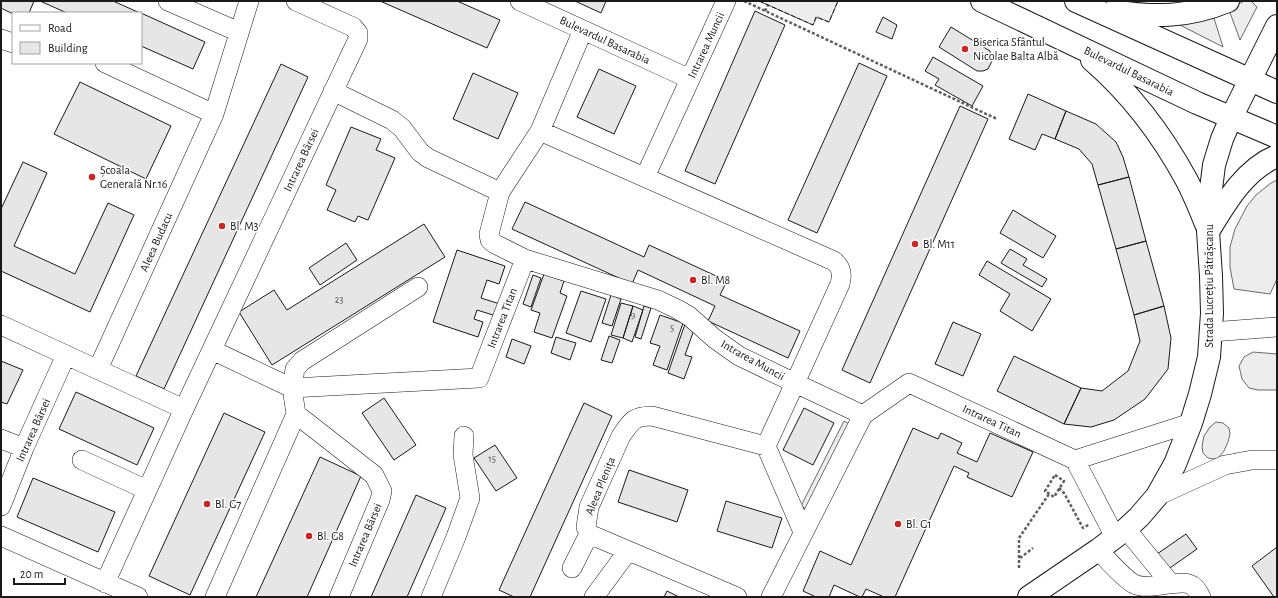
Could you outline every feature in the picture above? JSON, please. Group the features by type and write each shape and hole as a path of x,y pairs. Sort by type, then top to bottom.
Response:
{"main road":[{"name":"Bulevardul Basarabia","path":"982,1 1231,118 1277,137"},
{"path":"1082,3 1122,12 1158,16 1178,15 1215,6 1228,1"},
{"path":"1082,3 1277,92"},
{"name":"Strada Lucrețiu Pătrășcanu","path":"1029,597 1121,533 1144,512 1157,496 1174,464 1191,423 1206,372 1211,332 1211,276 1208,231 1214,165 1222,139 1231,118 1277,26"},
{"path":"1073,44 1114,80 1136,105 1157,133 1187,180 1208,231"},
{"path":"1208,231 1233,193 1244,180 1260,165 1277,156"}],"street":[{"path":"168,1 239,32"},
{"name":"Aleea Budacu","path":"98,369 214,114 249,1"},
{"name":"Intrarea Bârsei","path":"105,583 184,409 358,39 358,33 353,27 296,1"},
{"name":"Bulevardul Basarabia","path":"520,1 690,79"},
{"name":"Intrarea Muncii","path":"645,177 726,1"},
{"path":"540,131 583,30"},
{"path":"1,39 12,42"},
{"path":"107,64 214,114"},
{"path":"333,91 392,120 402,128 420,152 428,158 500,192"},
{"name":"Intrarea Muncii","path":"540,131 645,177 834,261 838,265 842,278 840,284 795,383 745,359 726,348 689,316 658,300 525,258 495,244 490,240 489,234 500,192 540,131"},
{"name":"Intrarea Titan","path":"292,388 479,378 525,258"},
{"path":"215,597 296,414 292,388 295,369 302,360 418,287"},
{"path":"1,325 184,409"},
{"path":"1211,332 1277,327"},
{"path":"212,350 292,388"},
{"name":"Intrarea Bârsei","path":"1,506 24,448 66,355"},
{"path":"771,597 863,415 795,383 766,446 803,532"},
{"name":"Intrarea Titan","path":"863,415 910,383 1075,460"},
{"name":"Intrarea Bârsei","path":"296,414 374,475 382,491 380,500 339,597"},
{"name":"Aleea Plenița","path":"737,597 589,534 586,527 589,507 621,436 634,419 641,416 652,416 766,446"},
{"path":"1171,584 1104,515 1075,460 1191,423"},
{"path":"431,597 456,537 470,498 463,455 464,436"},
{"path":"1,439 24,448"},
{"path":"82,460 147,490"},
{"name":"Strada Lucrețiu Pătrășcanu","path":"1157,496 1225,465 1252,460 1277,460"},
{"path":"572,568 589,534"},
{"path":"1,536 138,597"},
{"path":"1098,550 1125,578 1134,584 1143,587 1186,583 1191,584 1201,597"},
{"path":"594,597 628,551"}],"path":[{"path":"743,1 997,119"},
{"path":"765,11 768,5"},
{"path":"1055,474 1064,481 1054,497 1048,494 1044,491 1055,474"},
{"path":"1059,488 1064,493 1083,528 1104,515"},
{"path":"1019,568 1019,538 1048,494"},
{"path":"1020,558 1033,548"}],"shaded area":[{"path":"759,1 838,1 829,22 817,17 813,25"},
{"path":"1244,1 1251,1 1257,7 1240,40 1229,10"},
{"path":"1213,15 1223,47 1180,25"},
{"path":"1277,180 1277,279 1270,294 1234,289 1230,267 1230,247 1235,229 1247,206 1256,195"},
{"path":"1253,352 1277,354 1277,390 1258,390 1249,388 1242,379 1239,366 1244,357"},
{"path":"844,421 856,428 813,513 801,506"},
{"path":"1216,422 1223,423 1229,428 1230,434 1224,451 1218,458 1213,459 1208,458 1203,453 1202,446 1204,436 1210,427"}],"building":[{"path":"1,1 34,1 29,12 12,12 12,14 1,8"},
{"path":"40,1 113,1 138,12 65,12"},
{"path":"380,1 457,1 500,20 487,48"},
{"path":"575,1 606,1 601,13"},
{"path":"755,11 785,25 715,184 685,171"},
{"path":"142,13 205,42 193,69 142,46"},
{"path":"883,17 897,25 892,39 876,32"},
{"name":"Biserica Sfântul Nicolae Balta Albă","path":"951,27 990,51 993,59 988,69 977,71 939,47"},
{"path":"933,57 983,86 972,106 935,85 939,79 925,71"},
{"path":"859,63 887,76 817,233 788,220"},
{"name":"Bl. M3","path":"281,64 308,77 164,389 136,376"},
{"path":"599,69 636,86 614,134 577,117"},
{"path":"473,73 518,93 498,139 453,119"},
{"path":"80,82 171,126 146,179 54,134"},
{"path":"1028,94 1066,111 1055,139 1042,134 1035,150 1009,139"},
{"name":"Bl. M11","path":"960,106 988,119 870,383 842,370"},
{"path":"1066,111 1096,124 1116,142 1123,157 1129,177 1098,185 1092,164 1079,149 1055,139"},
{"path":"351,127 381,139 376,150 395,158 368,220 358,216 355,222 327,210 336,190 326,185"},
{"name":"Școala Generală Nr.16","path":"23,162 47,173 14,246 75,274 108,203 134,215 90,312 1,271 1,209"},
{"path":"1129,177 1146,241 1116,249 1098,185"},
{"name":"Bl. M8","path":"525,202 644,257 649,245 727,281 720,295 800,331 788,358 708,321 715,306 638,270 632,284 512,229"},
{"path":"1013,210 1056,236 1043,258 1000,233"},
{"path":"424,224 445,257 272,365 239,312 274,290 287,310"},
{"path":"1146,241 1164,306 1134,315 1116,249"},
{"path":"346,243 357,260 320,285 309,268"},
{"path":"1010,249 1027,259 1023,265 1047,279 1042,287 1001,263"},
{"path":"457,250 505,266 499,284 487,280 481,298 500,304 496,316 477,310 474,319 483,322 478,337 433,322"},
{"path":"987,261 1051,299 1032,331 1000,311 1010,294 979,275"},
{"path":"544,274 564,281 560,293 567,296 552,338 534,332 540,313 531,310"},
{"path":"533,275 541,278 531,307 523,304"},
{"path":"581,291 606,299 591,342 566,333"},
{"path":"611,295 621,299 612,326 602,323"},
{"path":"621,303 633,306 623,338 611,335"},
{"path":"633,306 643,310 632,342 623,338"},
{"path":"644,306 651,308 641,339 635,337"},
{"path":"1164,306 1171,338 1168,369 1145,399 1114,420 1091,427 1064,424 1081,388 1102,391 1128,371 1140,341 1134,315"},
{"path":"660,315 683,323 667,370 653,365 660,346 650,343"},
{"path":"953,322 981,334 963,376 935,364"},
{"path":"685,324 695,327 685,355 692,357 684,379 668,373"},
{"path":"609,336 620,340 612,363 601,360"},
{"path":"556,337 576,343 570,360 551,353"},
{"path":"512,339 531,346 524,364 506,357"},
{"path":"1014,356 1081,388 1064,424 997,391"},
{"path":"1,361 23,370 7,404 1,402"},
{"path":"76,392 154,428 137,465 59,429"},
{"path":"384,398 416,445 394,460 362,413"},
{"path":"584,403 612,416 530,597 514,597 499,590"},
{"path":"804,408 834,423 813,465 783,450"},
{"name":"Bl. G7","path":"224,413 265,432 190,595 149,576"},
{"name":"Bl. G1","path":"913,428 938,439 941,433 962,443 957,453 977,462 990,433 1033,452 1012,497 967,477 969,473 954,466 895,597 884,597 866,589 862,597 860,597 834,585 829,597 816,597 803,591 820,551 851,565"},
{"path":"495,445 517,478 496,491 474,458"},
{"name":"Bl. G8","path":"320,457 361,476 307,597 256,597"},
{"path":"629,470 688,490 677,522 618,502"},
{"path":"33,478 115,512 98,552 17,517"},
{"path":"416,495 446,508 407,597 371,597"},
{"path":"726,501 782,518 772,548 717,531"},
{"path":"1186,534 1197,549 1167,570 1157,554"},
{"path":"1277,547 1277,597 1274,597 1252,566"},
{"path":"667,591 679,597 664,597"}],"fence":[{"path":"759,1 813,25 816,17 829,22 838,1"}],"place":[{"name":"Biserica Sfântul Nicolae Balta Albă","path":"965,49"},
{"name":"Școala Generală Nr.16","path":"92,177"},
{"name":"Bl. M3","path":"222,226"},
{"name":"Bl. M11","path":"915,244"},
{"name":"Bl. M8","path":"693,280"},
{"name":"Bl. G7","path":"207,504"},
{"name":"Bl. G1","path":"898,524"},
{"name":"Bl. G8","path":"309,536"}]}
